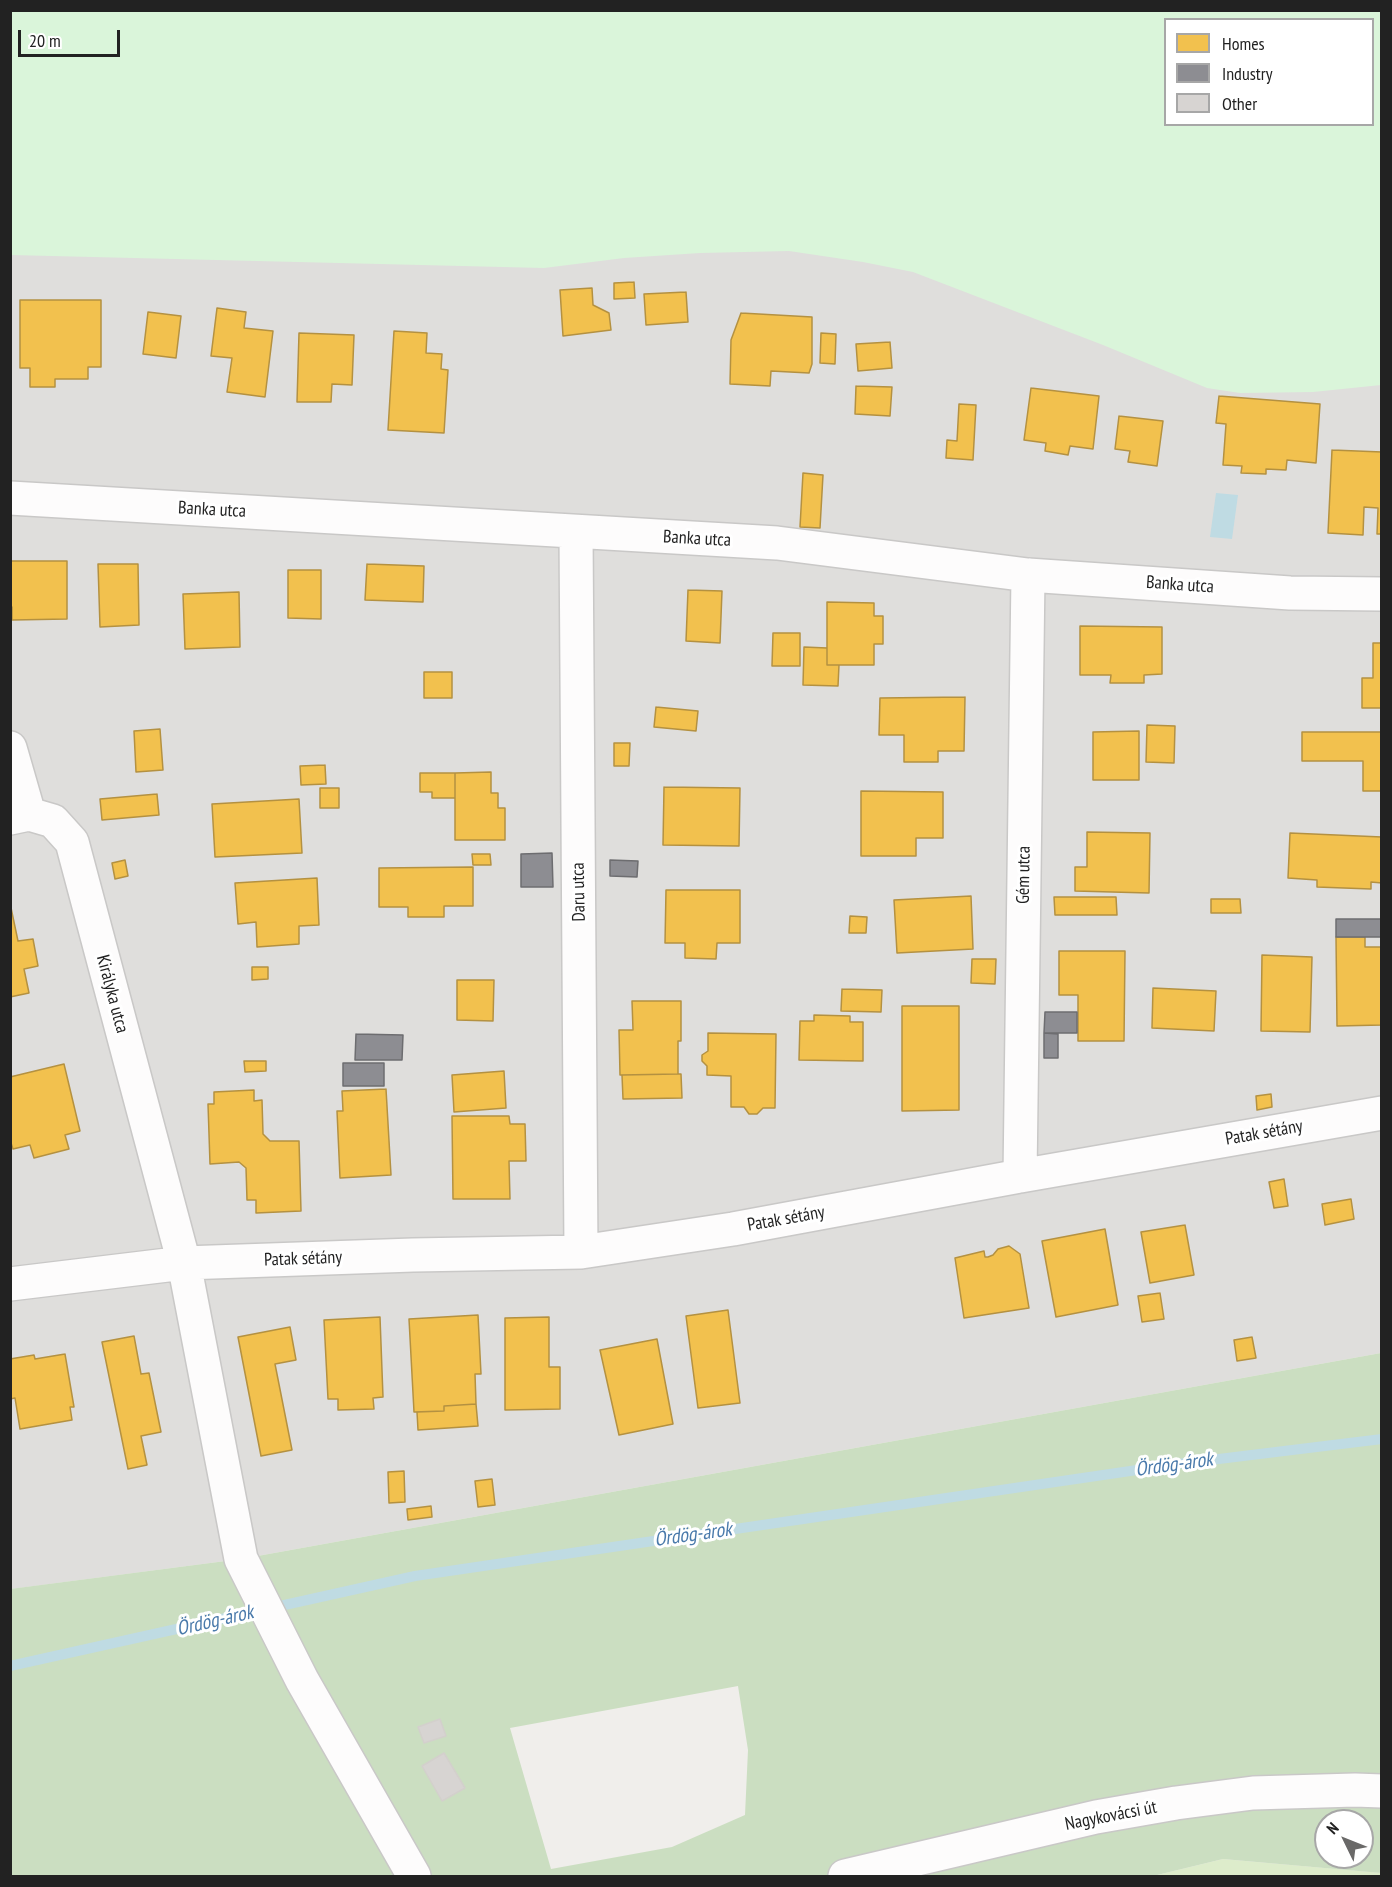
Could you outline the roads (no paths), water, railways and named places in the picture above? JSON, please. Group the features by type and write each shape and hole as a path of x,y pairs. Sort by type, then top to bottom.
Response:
{"street":[{"name":"Banka utca","path":"10,498 777,543 1028,575 1290,592 1382,594"},
{"name":"Daru utca","path":"576,532 581,1252"},
{"name":"Gém utca","path":"1020,1176 1028,575"},
{"name":"Királyka utca","path":"10,748 20,816 52,821 72,842 184,1263"},
{"name":"Patak sétány","path":"10,1284 184,1263 581,1252 733,1228 1382,1113"},
{"path":"184,1263 241,1559 302,1680 414,1876"},
{"name":"Nagykovácsi út","path":"845,1876 1096,1817 1176,1803 1253,1793 1382,1791"}],"water":[{"path":"1216,493 1238,495 1232,539 1210,537"}],"waterway":[{"name":"Ördög-árok","path":"10,1666 415,1576 1178,1464 1382,1439"}]}
